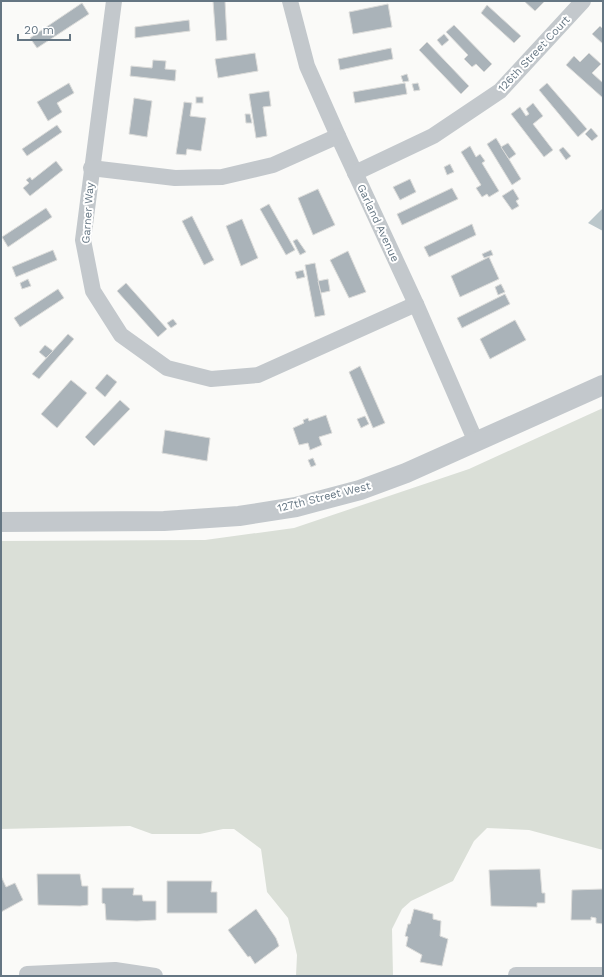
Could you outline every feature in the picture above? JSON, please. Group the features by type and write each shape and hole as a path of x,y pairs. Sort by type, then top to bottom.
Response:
{"street":[{"name":"Garner Way","path":"114,1 91,168 83,240 93,291 121,335 167,368 212,379 258,375 416,304"},
{"name":"Garland Avenue","path":"290,1 307,66 416,304 476,442"},
{"name":"126th Street Court","path":"355,173 433,136 500,92 584,1"},
{"path":"91,168 175,178 222,177 273,165 338,136"},
{"name":"127th Street West","path":"1,522 164,521 238,516 296,507 360,490 406,473 603,385"},
{"path":"27,976 27,974 115,970 155,976"},
{"path":"516,975 603,975"}],"shaded area":[{"path":"603,208 603,231 588,223"},
{"path":"603,408 603,850 529,830 487,828 474,841 453,881 411,901 402,909 392,929 393,976 296,976 297,955 288,918 267,892 261,849 234,829 223,829 200,834 152,834 130,826 1,829 1,541 205,540 294,528 469,469"}],"building":[{"path":"213,1 225,1 227,40 216,41"},
{"path":"524,1 545,1 535,11"},
{"path":"82,3 89,14 37,48 30,38"},
{"path":"388,4 392,27 353,34 349,12"},
{"path":"487,5 521,36 514,43 481,13"},
{"path":"189,20 190,31 135,38 135,27"},
{"path":"454,25 492,64 484,72 476,64 472,67 464,59 468,55 446,32"},
{"path":"600,26 603,29 603,44 592,34"},
{"path":"444,34 449,40 442,46 437,40"},
{"path":"427,42 469,86 461,94 419,50"},
{"path":"391,48 393,59 340,70 338,59"},
{"path":"255,53 258,71 218,78 215,59"},
{"path":"589,53 601,64 592,73 603,83 603,98 566,65 574,56 580,62"},
{"path":"153,60 166,61 165,69 176,70 175,81 130,76 131,66 152,68"},
{"path":"407,74 409,81 403,82 401,76"},
{"path":"69,83 74,93 57,103 62,112 48,121 37,102"},
{"path":"405,83 407,94 355,103 353,92"},
{"path":"418,83 420,90 414,91 412,84"},
{"path":"547,83 587,129 578,137 539,90"},
{"path":"269,91 271,106 263,107 267,136 256,138 249,94"},
{"path":"196,97 203,97 203,103 196,103"},
{"path":"134,98 152,101 147,137 129,134"},
{"path":"184,102 192,103 190,116 206,118 201,151 187,149 186,155 176,154"},
{"path":"533,103 543,116 533,124 553,150 544,157 511,114 520,107 526,116 529,114 526,109"},
{"path":"245,114 250,114 252,123 246,123"},
{"path":"57,125 62,132 27,156 22,149"},
{"path":"591,128 598,136 592,141 585,134"},
{"path":"496,138 521,179 512,185 487,144"},
{"path":"508,143 516,154 509,159 501,147"},
{"path":"470,146 476,157 480,154 485,161 482,163 499,191 489,197 487,194 482,197 476,188 481,185 461,152"},
{"path":"563,147 571,156 566,160 559,150"},
{"path":"56,161 63,170 30,196 23,188 29,183 26,180 30,177 32,180"},
{"path":"450,164 454,172 447,175 444,167"},
{"path":"410,179 416,192 400,200 393,187"},
{"path":"452,188 458,199 402,225 397,214"},
{"path":"318,189 335,225 313,235 298,198"},
{"path":"513,189 519,199 516,201 519,206 512,210 502,196"},
{"path":"269,204 295,250 286,255 260,209"},
{"path":"46,208 52,217 8,247 2,237"},
{"path":"192,216 214,260 204,265 182,221"},
{"path":"242,219 258,258 241,266 226,226"},
{"path":"472,224 476,235 429,257 424,247"},
{"path":"297,239 306,252 300,255 293,241"},
{"path":"53,250 57,260 16,277 12,267"},
{"path":"491,250 493,255 484,258 482,254"},
{"path":"348,251 366,292 349,298 330,260"},
{"path":"489,257 499,279 460,297 451,276"},
{"path":"315,263 325,315 315,317 305,265"},
{"path":"303,270 305,277 297,279 295,272"},
{"path":"28,279 31,286 22,289 20,283"},
{"path":"328,279 330,291 321,293 318,281"},
{"path":"126,283 167,329 158,337 117,291"},
{"path":"501,284 505,292 498,295 495,287"},
{"path":"58,289 64,298 20,327 14,318"},
{"path":"505,294 510,304 462,328 457,318"},
{"path":"173,319 177,324 171,328 167,323"},
{"path":"515,320 526,340 490,359 480,339"},
{"path":"68,334 74,339 39,379 32,374"},
{"path":"45,345 53,351 46,358 39,352"},
{"path":"360,366 385,423 373,428 349,372"},
{"path":"107,374 117,382 105,397 95,388"},
{"path":"71,380 87,393 57,428 41,414"},
{"path":"120,400 130,409 94,446 85,437"},
{"path":"326,415 332,433 319,437 322,445 310,450 308,443 299,445 293,428 304,423 303,420 308,418 309,421"},
{"path":"365,416 369,424 361,428 357,419"},
{"path":"165,430 210,438 207,461 162,453"},
{"path":"313,458 316,465 311,467 308,460"},
{"path":"540,869 542,893 545,893 545,903 537,903 537,907 491,906 489,870"},
{"path":"37,874 80,874 82,886 88,886 88,905 38,905"},
{"path":"1,876 6,887 15,883 23,900 1,912"},
{"path":"167,881 212,881 211,892 217,892 217,913 167,913"},
{"path":"102,888 134,888 133,895 142,895 143,901 156,901 156,920 106,920 105,904 102,903"},
{"path":"603,889 603,924 596,923 596,918 591,917 591,920 571,920 572,890"},
{"path":"256,909 276,938 279,946 255,964 228,930"},
{"path":"414,909 433,914 433,919 441,921 440,936 448,939 442,966 420,962 422,955 406,946 408,937 405,936"}]}
